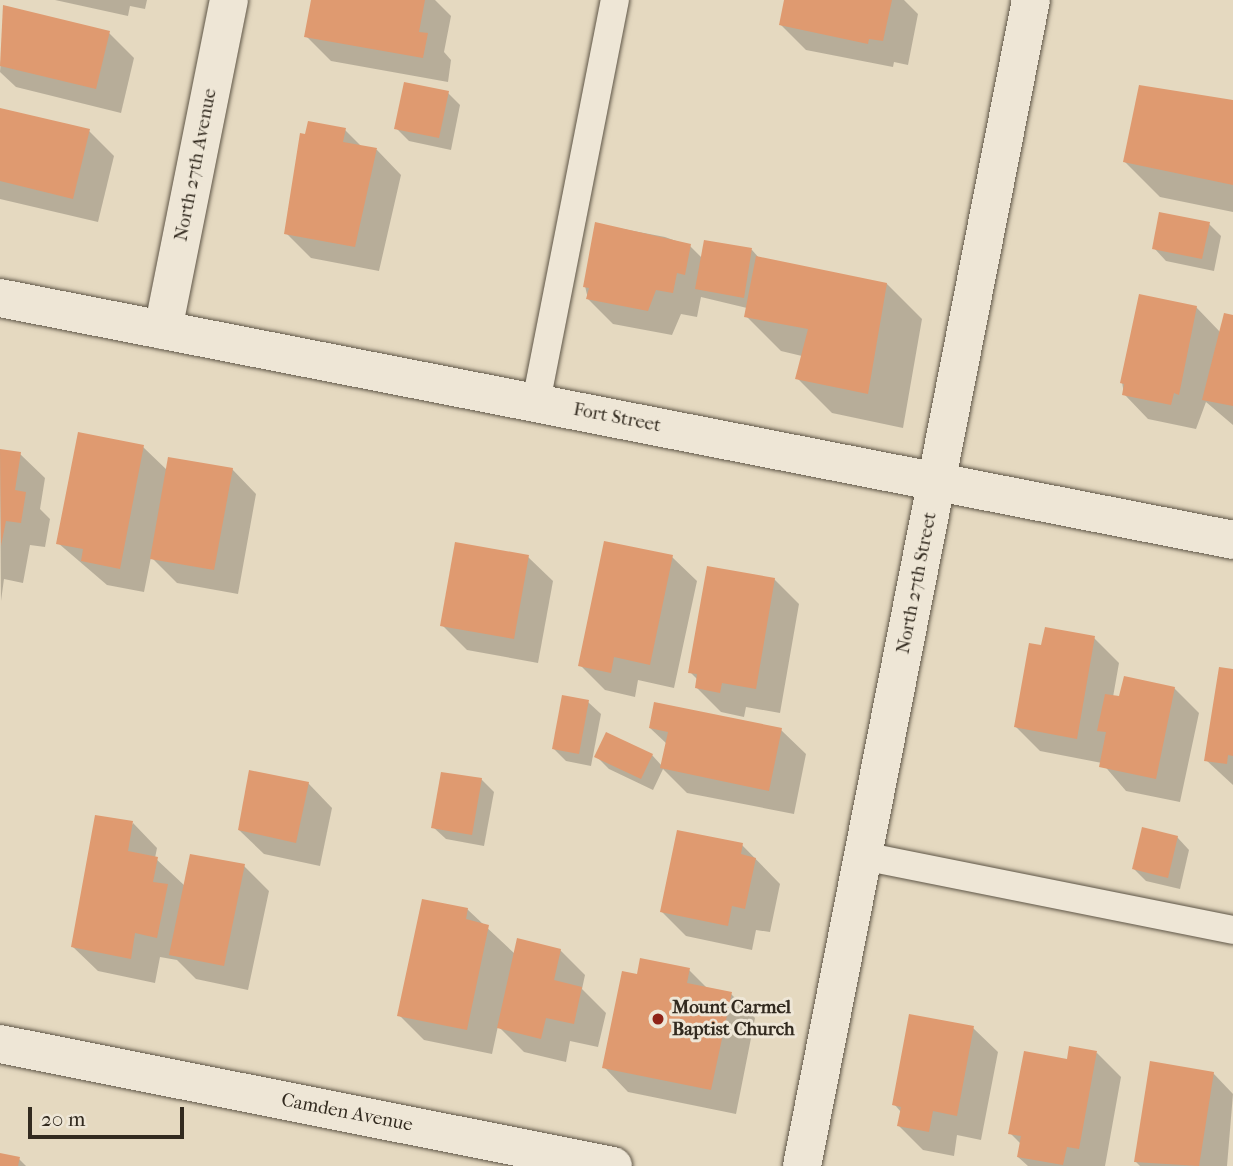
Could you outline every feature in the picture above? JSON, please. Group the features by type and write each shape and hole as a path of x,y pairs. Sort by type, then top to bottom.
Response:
{"street":[{"name":"North 27th Avenue","path":"163,330 229,0"},
{"name":"North 27th Street","path":"802,1166 1031,0"},
{"name":"Fort Street","path":"0,298 1233,540"},
{"name":"Camden Avenue","path":"0,1044 612,1166"}],"lane":[{"path":"536,402 615,0"},
{"path":"863,856 1233,930"}],"building":[{"path":"311,0 425,0 419,32 428,33 423,58 304,37"},
{"path":"784,0 892,0 883,41 869,39 868,44 779,25"},
{"path":"3,5 110,31 96,89 0,66"},
{"path":"404,82 449,91 439,138 394,129"},
{"path":"1139,85 1233,100 1233,185 1123,162"},
{"path":"0,108 90,129 73,199 0,181"},
{"path":"308,121 346,128 343,142 377,148 355,247 284,234 300,133 305,134"},
{"path":"1159,212 1210,222 1202,259 1152,249"},
{"path":"595,222 691,244 685,275 677,273 673,293 656,290 648,311 586,299 589,288 583,287"},
{"path":"704,240 752,248 744,298 695,289"},
{"path":"756,256 887,283 868,394 795,379 808,329 744,317"},
{"path":"1139,294 1197,306 1179,395 1174,393 1171,405 1122,395 1124,384 1120,383"},
{"path":"1224,313 1233,315 1233,406 1202,400"},
{"path":"78,432 144,445 120,569 81,561 83,549 56,544"},
{"path":"0,449 21,452 15,490 26,492 21,523 6,521 1,546"},
{"path":"168,457 233,468 214,570 150,559"},
{"path":"604,541 673,555 650,665 614,657 611,673 578,666"},
{"path":"455,542 529,555 514,639 440,626"},
{"path":"707,566 775,578 756,689 722,683 720,693 695,688 697,674 688,673"},
{"path":"1045,627 1095,636 1077,739 1014,727 1029,643 1041,645"},
{"path":"1219,667 1233,669 1233,756 1228,755 1227,764 1204,761"},
{"path":"1124,676 1175,687 1156,779 1099,767 1106,732 1097,731 1105,694 1119,696"},
{"path":"562,695 589,700 579,754 552,749"},
{"path":"654,702 782,728 769,791 660,768 668,732 649,728"},
{"path":"606,732 653,754 641,779 594,757"},
{"path":"249,770 309,782 296,843 238,830"},
{"path":"441,772 482,778 472,835 431,828"},
{"path":"95,815 133,821 128,851 158,857 153,882 168,884 157,938 135,933 131,959 71,947"},
{"path":"1142,827 1178,836 1168,878 1132,869"},
{"path":"677,830 743,843 741,854 756,858 745,909 732,906 728,926 660,912"},
{"path":"190,854 245,864 224,966 169,955"},
{"path":"422,899 468,908 466,919 489,925 467,1030 397,1016"},
{"path":"517,938 561,949 554,980 582,987 574,1024 546,1018 541,1039 497,1028"},
{"path":"640,958 690,968 687,983 732,992 711,1090 602,1068 622,971 637,974"},
{"path":"909,1014 974,1026 957,1116 933,1111 929,1132 897,1126 901,1107 892,1105"},
{"path":"1069,1046 1097,1051 1079,1149 1067,1147 1063,1165 1017,1157 1021,1136 1008,1134 1024,1051 1067,1059"},
{"path":"1150,1061 1214,1072 1199,1166 1134,1162"},
{"path":"0,1153 20,1157 18,1166 0,1166"}],"place":[{"name":"Mount Carmel Baptist Church","path":"658,1019"}]}
